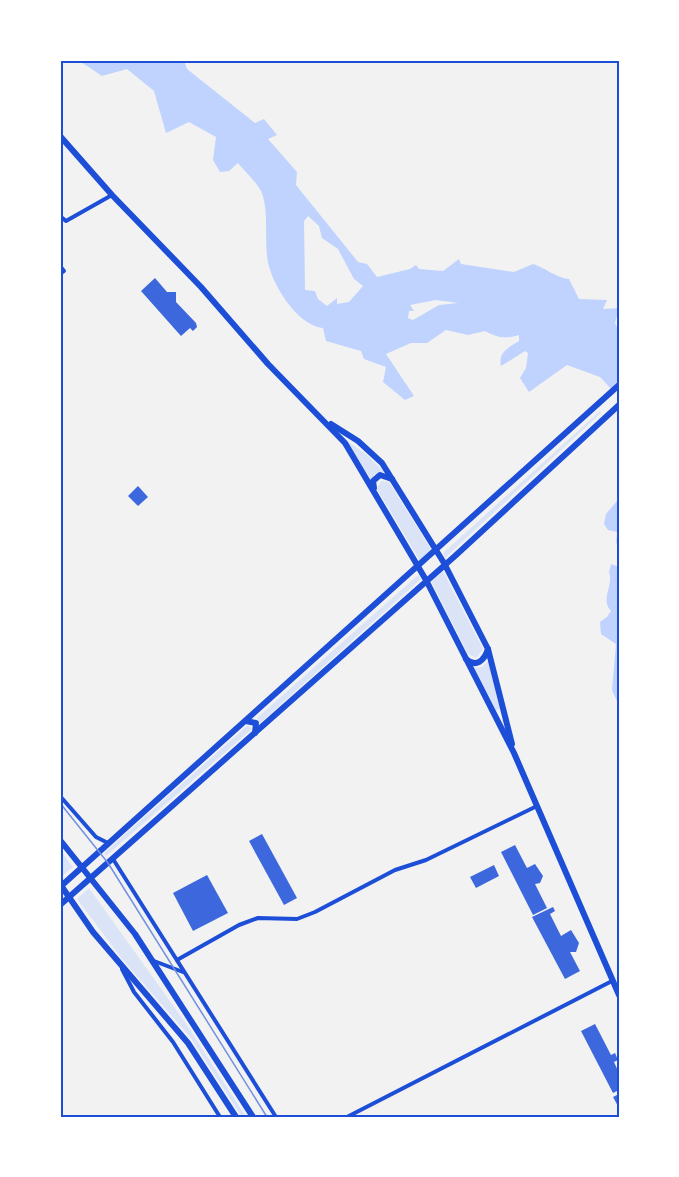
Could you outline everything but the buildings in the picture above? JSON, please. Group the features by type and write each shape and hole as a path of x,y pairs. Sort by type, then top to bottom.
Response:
{"main road":[{"path":"60,136 112,195 345,443 426,580 514,753 619,995"},
{"path":"236,1117 188,1043 93,932 60,886 619,385"},
{"path":"60,905 455,556 619,405"},
{"path":"321,418 374,455 395,481 436,550 488,649 514,753"},
{"path":"374,491 373,481 380,475 395,481"},
{"path":"463,656 471,663 477,663 482,661 488,649"},
{"path":"246,721 256,723 254,733"},
{"path":"60,840 135,934 253,1117"}],"street":[{"path":"60,216 66,221 112,195"},
{"path":"60,266 64,271 60,274"},
{"path":"60,796 96,837 108,843"},
{"path":"177,960 258,918 297,919 315,912 395,870 426,860 537,806"},
{"path":"113,858 276,1117"},
{"path":"152,960 184,972"},
{"path":"119,963 134,992 173,1042 220,1117"},
{"path":"347,1117 613,981"}],"shaded area":[{"path":"600,411 601,413 445,558 443,553"},
{"path":"346,440 367,455 384,472 374,475 371,480"},
{"path":"381,481 389,482 432,551 420,561 377,489"},
{"path":"443,571 483,649 476,658 468,654 431,581"},
{"path":"418,575 421,579 260,723 257,718"},
{"path":"488,661 500,709 495,711 474,668 482,667"},
{"path":"248,725 252,729 106,856 104,853"},
{"path":"60,850 73,867 62,876 60,873"},
{"path":"89,888 187,1025 246,1117 242,1117 190,1037 122,959 77,899"}],"water":[{"path":"78,60 184,60 187,69 255,123 264,119 277,135 268,139 297,172 296,185 358,262 367,264 377,277 410,269 416,265 419,269 443,271 459,259 461,264 514,272 533,264 569,279 579,299 607,300 603,309 619,308 615,323 619,332 619,387 614,392 600,377 567,365 529,392 520,378 526,368 528,353 525,351 501,366 500,361 502,354 519,341 519,335 502,337 485,331 468,335 446,330 427,343 411,343 386,354 414,396 405,400 383,382 386,367 364,359 361,351 326,341 323,328 304,319 286,301 269,266 263,196 256,183 238,163 229,171 220,172 213,160 216,137 189,122 166,133 154,91 127,69 102,76","holes":["308,216 319,226 322,238 338,249 354,279 363,286 349,302 337,304 337,298 327,306 318,299 315,291 305,290 304,221","436,300 458,303 439,305 413,320 408,318 409,311 414,311 410,305"]},
{"path":"619,501 619,545 616,543 617,532 608,530 604,524 606,514"},
{"path":"611,564 619,567 619,706 612,690 616,644 601,634 600,622 611,611 607,597"}],"tram line":[{"path":"60,803 108,863 267,1117"}]}
